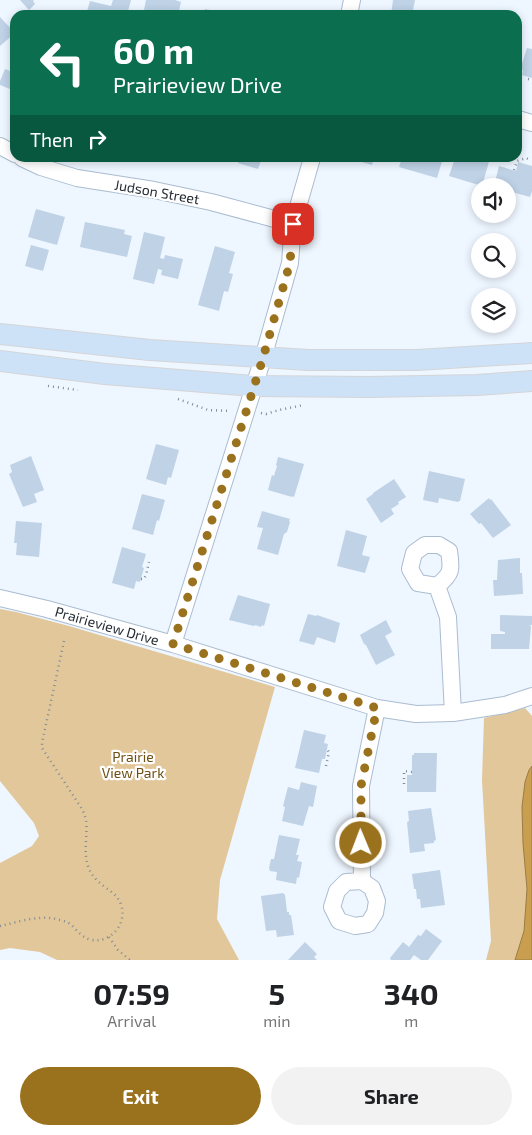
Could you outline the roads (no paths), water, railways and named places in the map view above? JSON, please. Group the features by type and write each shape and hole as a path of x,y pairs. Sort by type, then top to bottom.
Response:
{"main road":[{"path":"0,334 150,350 308,360 417,360 532,353"},
{"path":"0,361 105,374 253,386 369,388 477,385 532,381"}],"street":[{"name":"Judson Street","path":"30,162 77,178 154,190 211,202 293,224"},
{"path":"173,644 263,358 290,263 293,224 311,162"},
{"path":"437,586 448,617 452,713"},
{"name":"Prairieview Drive","path":"0,598 173,644 377,708 416,714 452,713 505,705 532,696"},
{"path":"362,881 361,786 377,708"}],"park label":[{"name":"Prairie View Park","path":"133,766"}]}
